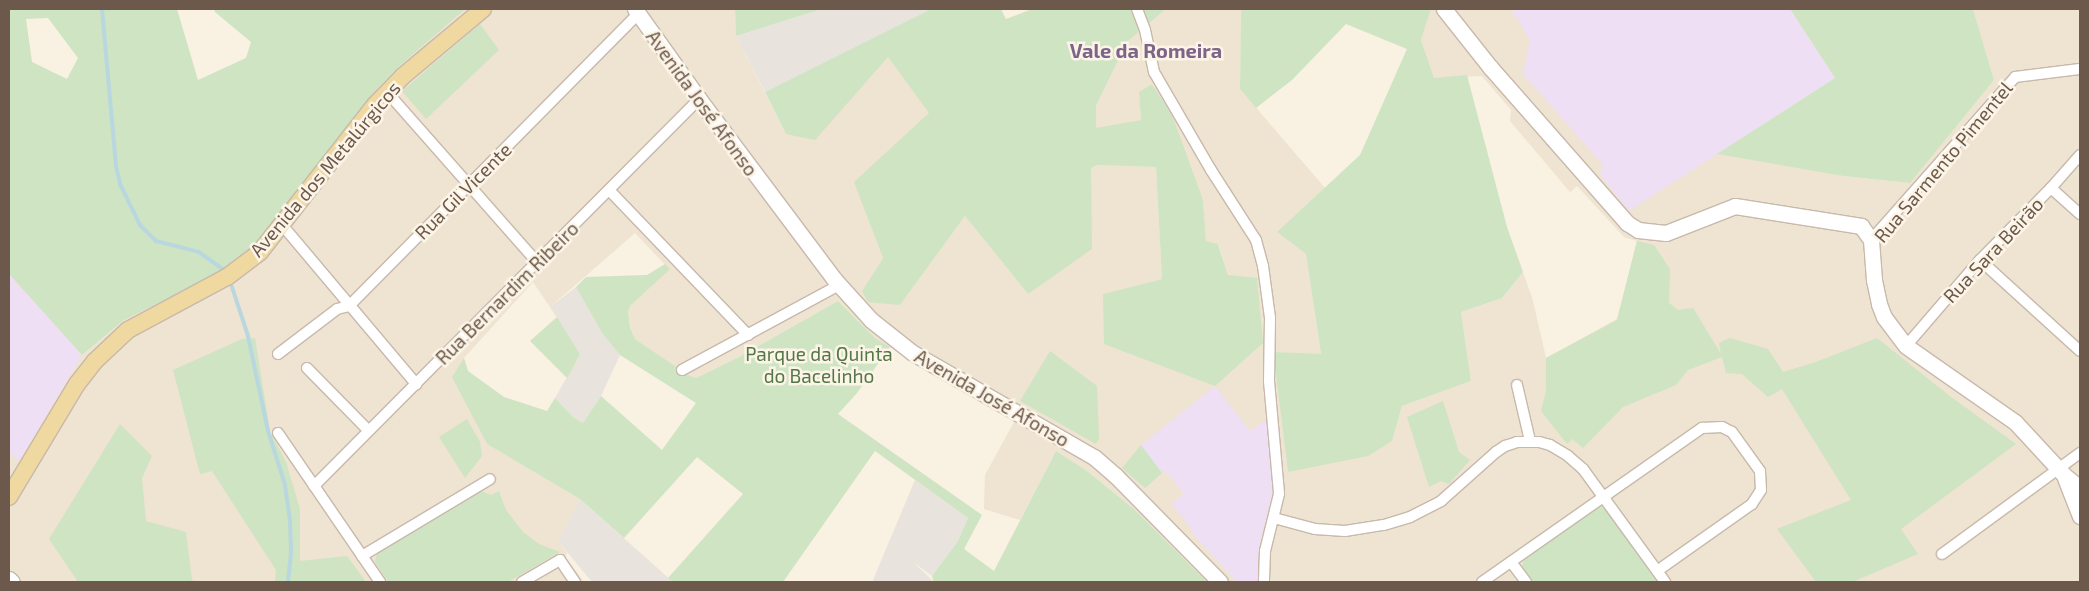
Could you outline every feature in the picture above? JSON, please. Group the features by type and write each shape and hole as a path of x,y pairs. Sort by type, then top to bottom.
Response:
{"main road":[{"name":"Avenida dos Metalúrgicos","path":"9,497 77,384 95,360 128,330 227,277 260,252 283,226 387,92 483,9"}],"street":[{"path":"1137,9 1145,30 1154,72 1211,170 1248,227 1259,250 1268,296 1270,318 1269,381 1279,494 1265,551 1264,582"},
{"path":"1444,9 1472,46 1632,227 1649,233 1666,233 1735,206 1861,226 1871,240"},
{"name":"Avenida José Afonso","path":"636,11 699,99 839,285 871,320 913,353 1094,457 1116,476 1220,582"},
{"name":"Rua Gil Vicente","path":"278,354 337,309 349,306 471,184 636,11"},
{"name":"Rua Sarmento Pimentel","path":"2061,472 2015,422 1906,346 1884,317 1879,304 1874,280 1871,240 2015,76 2080,70"},
{"path":"387,92 471,184 537,262"},
{"name":"Rua Bernardim Ribeiro","path":"314,486 699,99"},
{"name":"Rua Sara Beirão","path":"1906,346 1980,260 2051,188 2080,155"},
{"path":"2051,188 2080,214"},
{"path":"609,190 748,335"},
{"path":"283,226 416,384"},
{"path":"1980,260 2080,351"},
{"path":"682,370 839,285"},
{"path":"307,368 369,431"},
{"path":"1517,385 1530,441"},
{"path":"1482,582 1702,428 1711,426 1722,427 1732,432 1760,471 1762,490 1752,504 1657,571"},
{"path":"278,433 380,582"},
{"path":"1274,518 1304,527 1328,530 1364,529 1397,522 1441,501 1496,452 1517,442 1530,441 1550,445 1583,468 1665,582"},
{"path":"1942,554 2061,472 2080,453"},
{"path":"2061,472 2080,488"},
{"path":"2061,472 2080,516"},
{"path":"362,556 490,480"},
{"path":"522,582 560,560 575,582"},
{"path":"1511,562 1526,582"},
{"path":"9,579 12,582"}],"shaded area":[{"path":"464,9 735,9 736,36 786,134 888,57 930,113 855,182 883,258 862,291 900,305 965,216 1028,294 1090,168 1099,165 1156,167 1162,279 1103,294 1228,275 1219,245 1206,241 1203,200 1153,84 1139,92 1141,120 1096,129 1096,106 1127,42 1166,9 1241,9 1240,89 1325,188 1277,232 1306,254 1321,355 1273,352 1288,472 1392,441 1402,406 1471,381 1461,312 1502,298 1523,272 1533,301 1546,358 1617,319 1637,241 1624,237 1577,186 1570,192 1510,121 1511,110 1482,76 1434,78 1421,40 1431,9 1790,9 1718,154 1843,176 1909,183 1994,80 1973,9 2080,9 2080,582 1207,582 1135,510 1087,471 1056,451 1020,520 984,509 985,475 1014,422 875,338 838,301 737,358 696,378 690,376 635,339 630,326 628,312 630,306 669,269 635,233 550,307 533,282 464,358 453,377 487,444 580,499 558,541 567,553 565,556 584,582 9,582 9,274 82,355 124,320 271,225 372,95 396,69"},
{"path":"822,9 931,9 765,92 736,36"},
{"path":"1511,9 1790,9 1835,78 1629,211 1600,174 1603,165 1523,74 1530,40"},
{"path":"9,274 82,355 19,461 9,452"},
{"path":"576,287 602,333 620,355 601,396 583,423 573,417 555,398 580,354 550,307"},
{"path":"1215,386 1250,431 1267,419 1274,490 1261,538 1257,564 1258,582 1237,582 1192,533 1193,531 1172,504 1184,493 1165,471 1162,473 1141,445"},
{"path":"915,480 968,518 958,541 932,576 913,562 934,582 875,582 873,580"},
{"path":"580,499 673,582 592,582 558,541"}],"green space":[{"path":"9,9 177,9 198,80 246,58 251,42 215,12 214,9 464,10 396,69 372,95 253,246 230,265 201,282 124,320 82,355 9,274","holes":["48,18 78,58 67,79 32,62 26,19"]},
{"path":"735,9 822,9 736,36"},
{"path":"931,9 1001,9 1006,19 1032,9 1166,9 1127,42 1096,106 1096,128 1141,120 1139,92 1152,84 1172,115 1203,200 1206,241 1218,244 1228,275 1257,278 1263,343 1215,386 1104,344 1103,294 1162,279 1156,167 1098,165 1091,168 1092,249 1028,294 965,216 900,305 868,302 862,291 883,258 854,182 929,113 888,57 815,140 786,134 765,92"},
{"path":"1241,9 1431,9 1421,40 1434,78 1467,75 1507,227 1523,272 1502,298 1461,312 1471,381 1402,406 1392,441 1368,456 1288,472 1273,352 1321,354 1306,254 1277,232 1360,155 1407,49 1346,24 1292,80 1256,108 1240,89"},
{"path":"1790,9 1973,9 1994,80 1910,183 1843,176 1717,154 1835,78"},
{"path":"480,24 499,50 426,119 402,91"},
{"path":"1637,241 1654,245 1670,269 1669,303 1678,310 1693,308 1721,354 1719,343 1730,338 1768,349 1783,372 1816,362 1877,338 1951,397 2016,444 1901,529 1918,554 1852,582 1816,582 1777,529 1851,500 1782,389 1768,397 1742,374 1726,373 1722,357 1688,370 1676,385 1623,407 1583,448 1572,439 1567,444 1541,411 1546,391 1546,358 1617,320"},
{"name":"Parque da Quinta do Bacelinho","path":"665,264 670,269 630,306 628,312 630,327 635,339 690,376 696,378 737,358 838,301 875,338 890,347 857,393 838,414 982,515 964,549 994,571 1056,451 1087,471 1135,510 1207,582 934,582 932,576 958,541 968,518 875,451 783,582 673,582 668,578 743,494 697,457 624,538 580,499 487,444 452,377 464,358 468,371 504,397 547,411 555,398 573,417 583,423 601,396 662,450 696,403 620,355 602,333 576,287 586,277 647,275"},
{"path":"557,317 580,354 567,378 530,341"},
{"path":"255,338 270,431 286,462 300,509 300,561 347,556 366,582 275,582 276,570 212,471 200,474 173,370 242,339"},
{"path":"1050,351 1097,386 1099,438 1096,444 1020,401"},
{"path":"1443,401 1459,452 1470,460 1449,484 1441,481 1429,487 1407,417"},
{"path":"467,419 480,442 482,456 465,478 439,437"},
{"path":"120,424 152,456 142,478 146,521 186,532 192,580 198,582 78,582 49,539"},
{"path":"1141,445 1162,473 1145,488 1122,468"},
{"path":"481,491 491,495 499,491 506,510 523,532 539,544 560,552 508,582 388,582 375,562 379,551"},
{"path":"1600,506 1608,511 1658,582 1531,582 1522,566 1525,557"}],"waterway":[{"path":"102,9 116,166 120,184 140,225 156,241 199,252 224,270"},
{"path":"232,287 248,336 268,431 285,485 290,522 291,553 288,582"}],"district":[{"name":"Vale da Romeira","path":"1146,50"}]}
